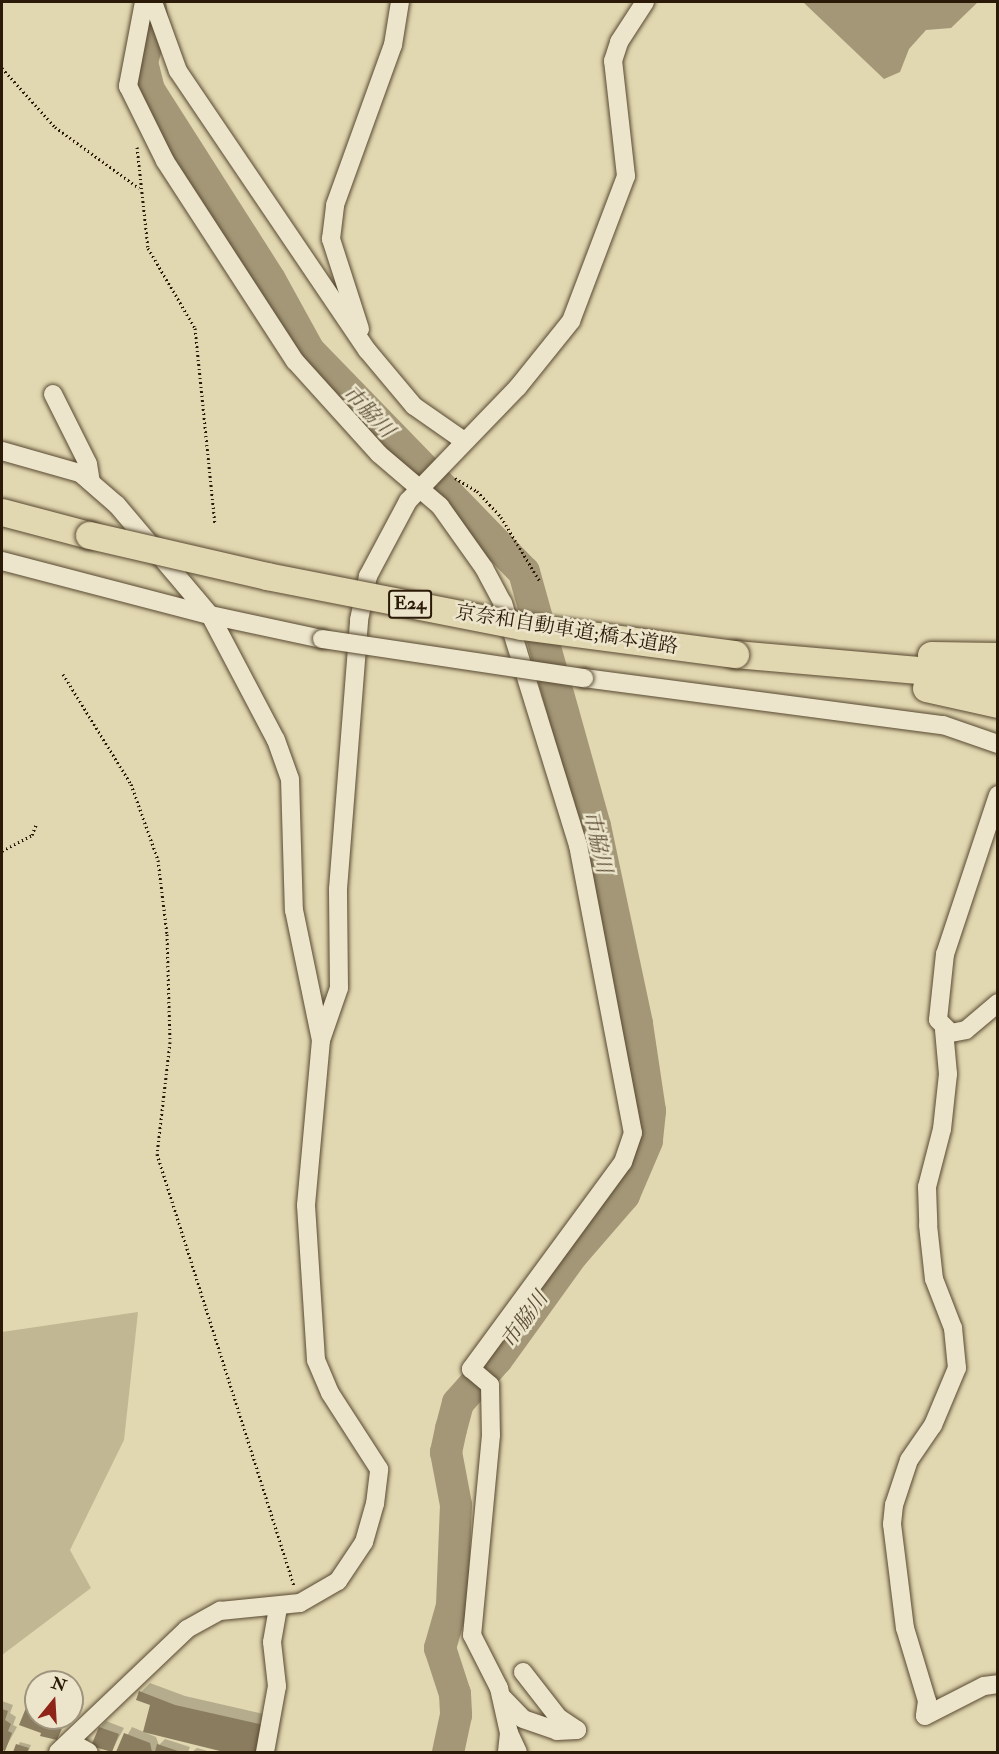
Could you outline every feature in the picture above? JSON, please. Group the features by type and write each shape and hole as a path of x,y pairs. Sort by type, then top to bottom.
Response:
{"highway":[{"name":"京奈和自動車道;橋本道路","path":"2,512 89,535 267,576 521,626 735,654 862,667 998,677"},
{"path":"785,659 998,656"},
{"path":"862,667 897,684 956,692 998,704"}],"street":[{"path":"144,2 128,86 165,161 295,361 379,454 421,488 462,533 503,603 578,845 633,1133 624,1162 471,1369 490,1384 490,1435 472,1635 501,1696 509,1733 518,1752"},
{"path":"153,2 178,71 367,350 414,406 464,441"},
{"path":"367,350 331,239 345,170 393,45 399,2"},
{"path":"64,1747 187,1629 220,1611 300,1603 338,1581 364,1542 375,1504 379,1469 330,1393 316,1360 306,1205 321,1040 339,988 338,889 358,620 368,576 385,538 421,488 518,387 571,321 626,176 613,61 620,42 645,2"},
{"path":"52,394 88,464 91,482"},
{"path":"2,451 62,466 91,482 117,505 210,615 276,740 290,779 294,910 321,1040"},
{"path":"2,561 210,615 322,639 584,678 942,725 998,744"},
{"path":"998,795 945,954 938,1010 944,1030 948,1074 942,1129 927,1187 928,1225 934,1279 953,1328 957,1368 933,1425 909,1460 894,1505 892,1524 905,1628 927,1701 925,1716 984,1686 998,1684"},
{"path":"944,1030 951,1033 966,1030 998,1003"},
{"path":"265,1752 276,1697 272,1642 278,1607"},
{"path":"501,1696 523,1719 557,1731 577,1730 558,1717 523,1672"},
{"path":"507,1752 509,1733"},
{"path":"64,1747 89,1752"}],"path":[{"path":"2,68 55,127 139,188"},
{"path":"138,106 139,188 148,248 195,328 215,524"},
{"path":"452,476 477,491 501,517 539,580"},
{"path":"63,674 132,784 158,860 167,934 170,1042 157,1154 300,1603"},
{"path":"2,851 32,835 36,825"}],"shaded area":[{"path":"803,2 978,2 951,28 926,30 909,49 900,72 884,79"},
{"path":"138,1312 124,1440 70,1550 91,1588 2,1655 2,1332"}],"building":[{"path":"139,1691 175,1705 264,1725 256,1752 224,1752 143,1732 150,1705 136,1700"},
{"path":"2,1709 8,1711 5,1720 11,1724 8,1731 12,1733 5,1751 2,1750"},
{"path":"24,1713 24,1727 19,1725"},
{"path":"99,1727 119,1734 112,1752 91,1746"},
{"path":"33,1730 61,1730 57,1740 40,1736 41,1733"},
{"path":"124,1733 150,1743 152,1752 116,1752"},
{"path":"16,1744 29,1748 27,1752 13,1752"},
{"path":"157,1744 181,1752 155,1752"}],"waterway":[{"name":"市脇川","path":"150,2 153,23 142,62 149,90 270,280 309,351 524,572 595,826 637,1024 650,1111 647,1141 624,1195 572,1255 497,1359 458,1403 451,1429 446,1452 456,1505 452,1606 440,1648 455,1694 456,1715 448,1752"}]}
